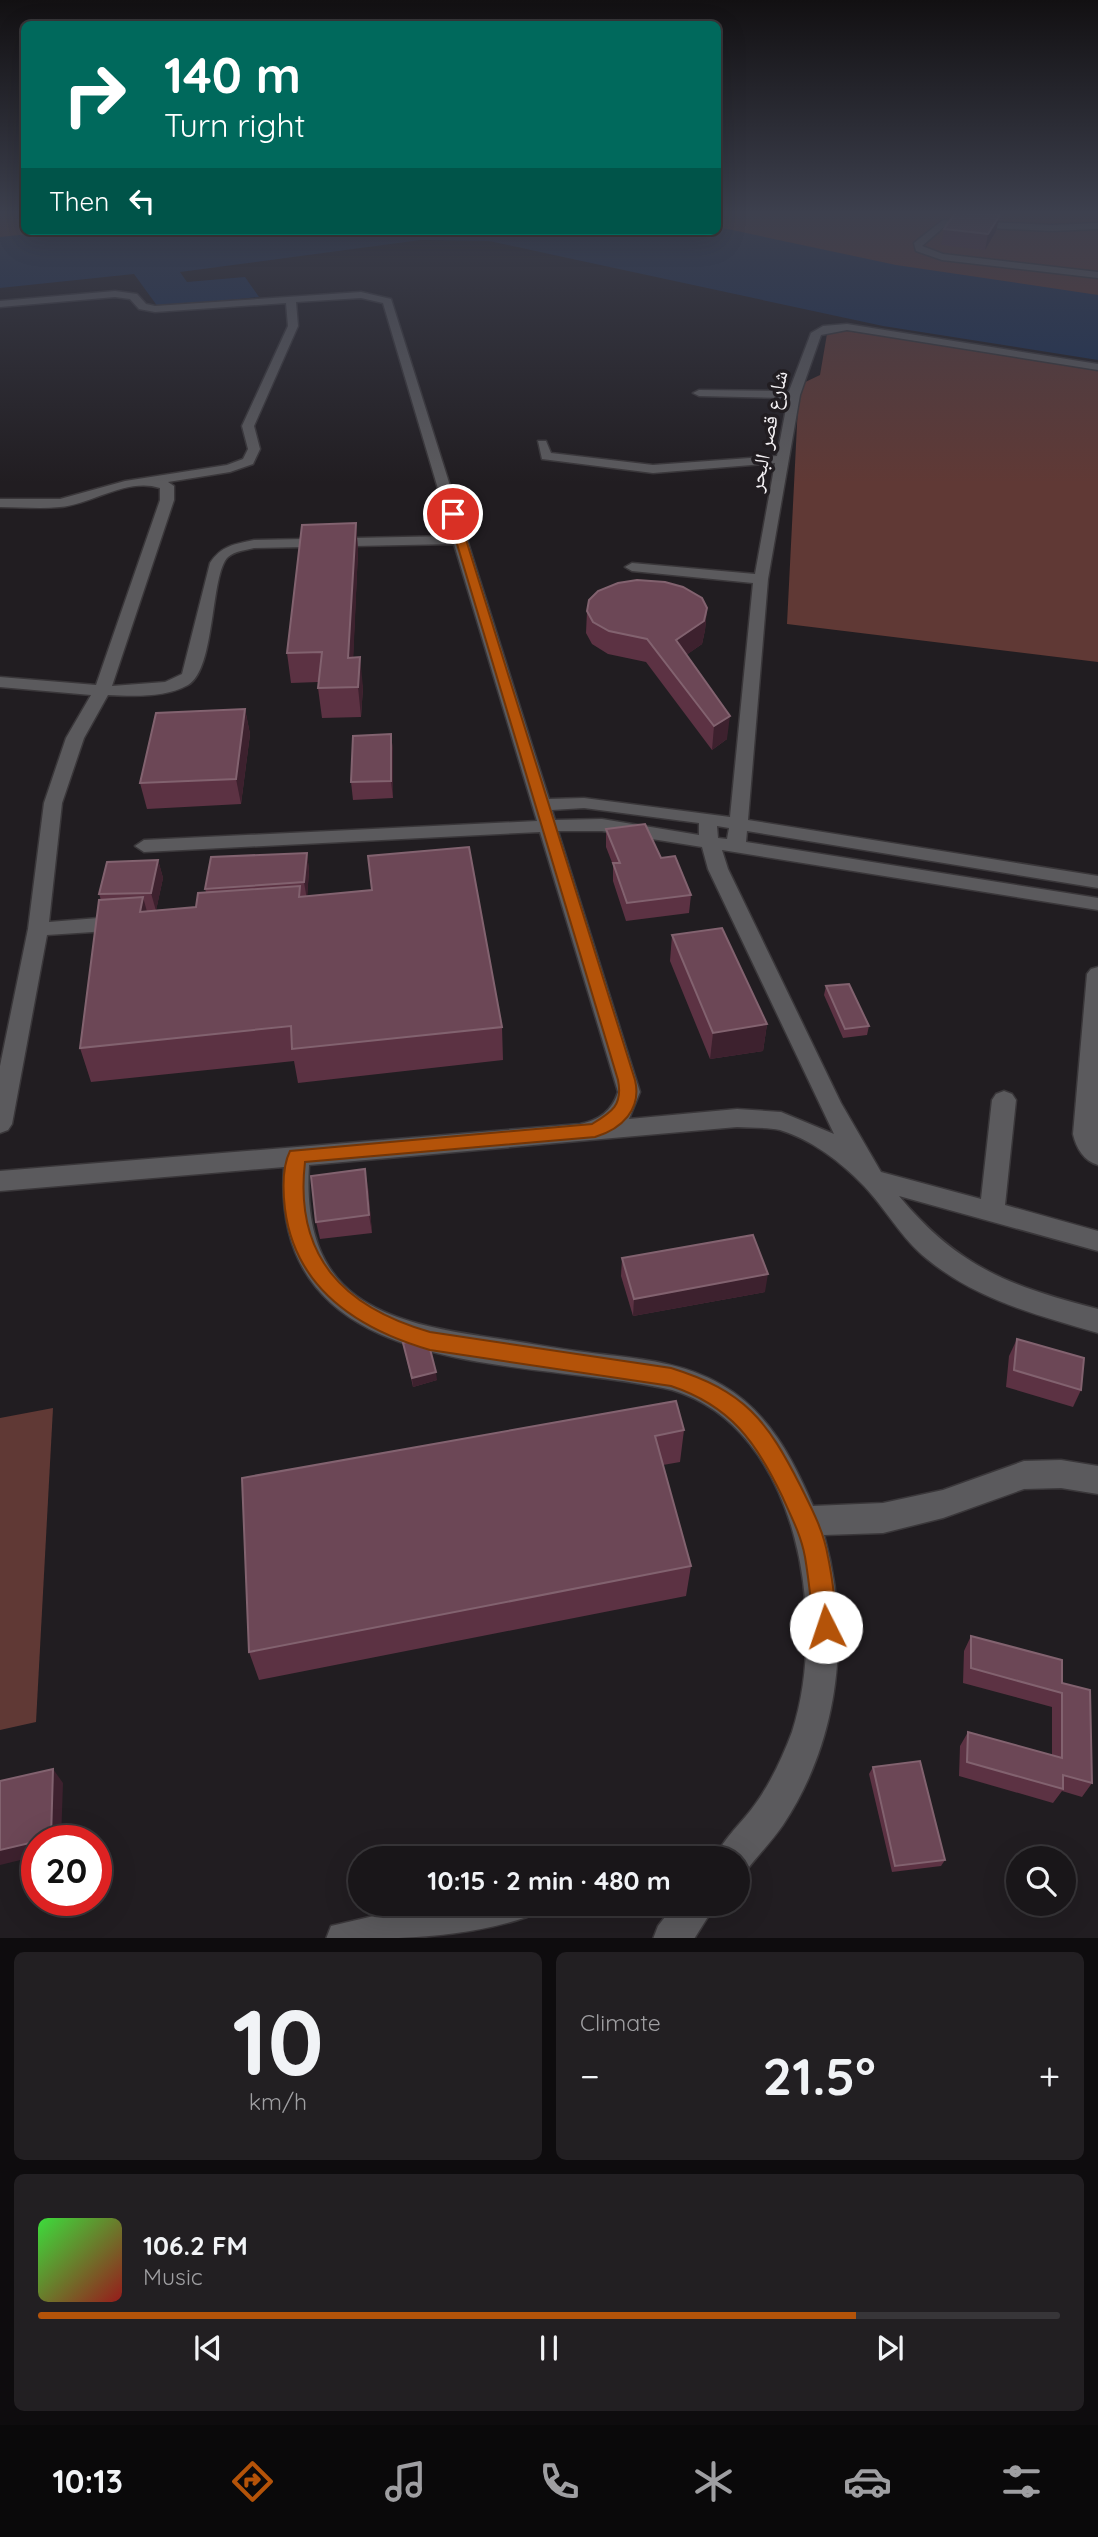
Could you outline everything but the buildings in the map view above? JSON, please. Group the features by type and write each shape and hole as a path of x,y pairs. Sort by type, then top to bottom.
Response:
{"street":[{"path":"0,304 27,301"},
{"path":"138,301 143,307 155,309 258,301"},
{"path":"0,503 61,503 125,485 230,468 248,461 254,449 248,426 292,326 291,301"},
{"path":"387,301 544,805 629,1093 620,1116 595,1130"},
{"name":"شارع قصر البحر","path":"736,846 751,713 761,579 794,395 816,333 832,327 1098,367"},
{"path":"699,393 794,395"},
{"path":"541,444 546,456 555,460 590,460 640,468 783,459"},
{"path":"0,1124 38,929 53,803 75,738 103,689 167,500 167,486 155,482"},
{"path":"0,682 145,691 172,685 190,675 217,563 223,554 234,548 273,542 461,540"},
{"path":"632,568 761,579"},
{"path":"544,805 584,803 708,819 1098,882"},
{"path":"708,819 710,844 718,869 832,1109 872,1179 914,1230 964,1273 1029,1302 1098,1321"},
{"path":"144,846 550,825 615,827 1098,904"},
{"path":"38,929 148,921"},
{"path":"1098,974 1085,1133 1087,1142 1098,1156"},
{"path":"992,1212 1004,1100"},
{"path":"0,1181 737,1118 781,1121 829,1142 872,1179 1098,1241"},
{"path":"297,1156 292,1191 298,1234 319,1275 355,1309 402,1333 430,1341 648,1373 694,1384 735,1409 753,1425 780,1466 806,1521 817,1555 826,1627 818,1703 807,1740 791,1777 771,1812 743,1846"},
{"path":"806,1521 883,1518 943,1504 1024,1475 1061,1474 1098,1480"},
{"path":"344,1938 453,1916"},
{"path":"671,1938 688,1916"}],"shaded area":[{"path":"1048,301 1098,301 1098,312"},
{"path":"828,328 1098,370 1098,662 787,624 799,385 820,375"},
{"path":"53,1408 36,1722 0,1730 0,1418"}],"water":[{"path":"154,301 214,301 158,307"},
{"path":"769,301 1098,301 1098,360 883,326"}],"route":[{"path":"453,514 626,1080 629,1093 627,1105 620,1116 609,1124 580,1133 297,1156 292,1191 298,1234 319,1275 335,1293 355,1309 402,1333 430,1341 671,1377 716,1395 735,1409 753,1425 768,1445 806,1521 817,1555 826,1627"}]}
